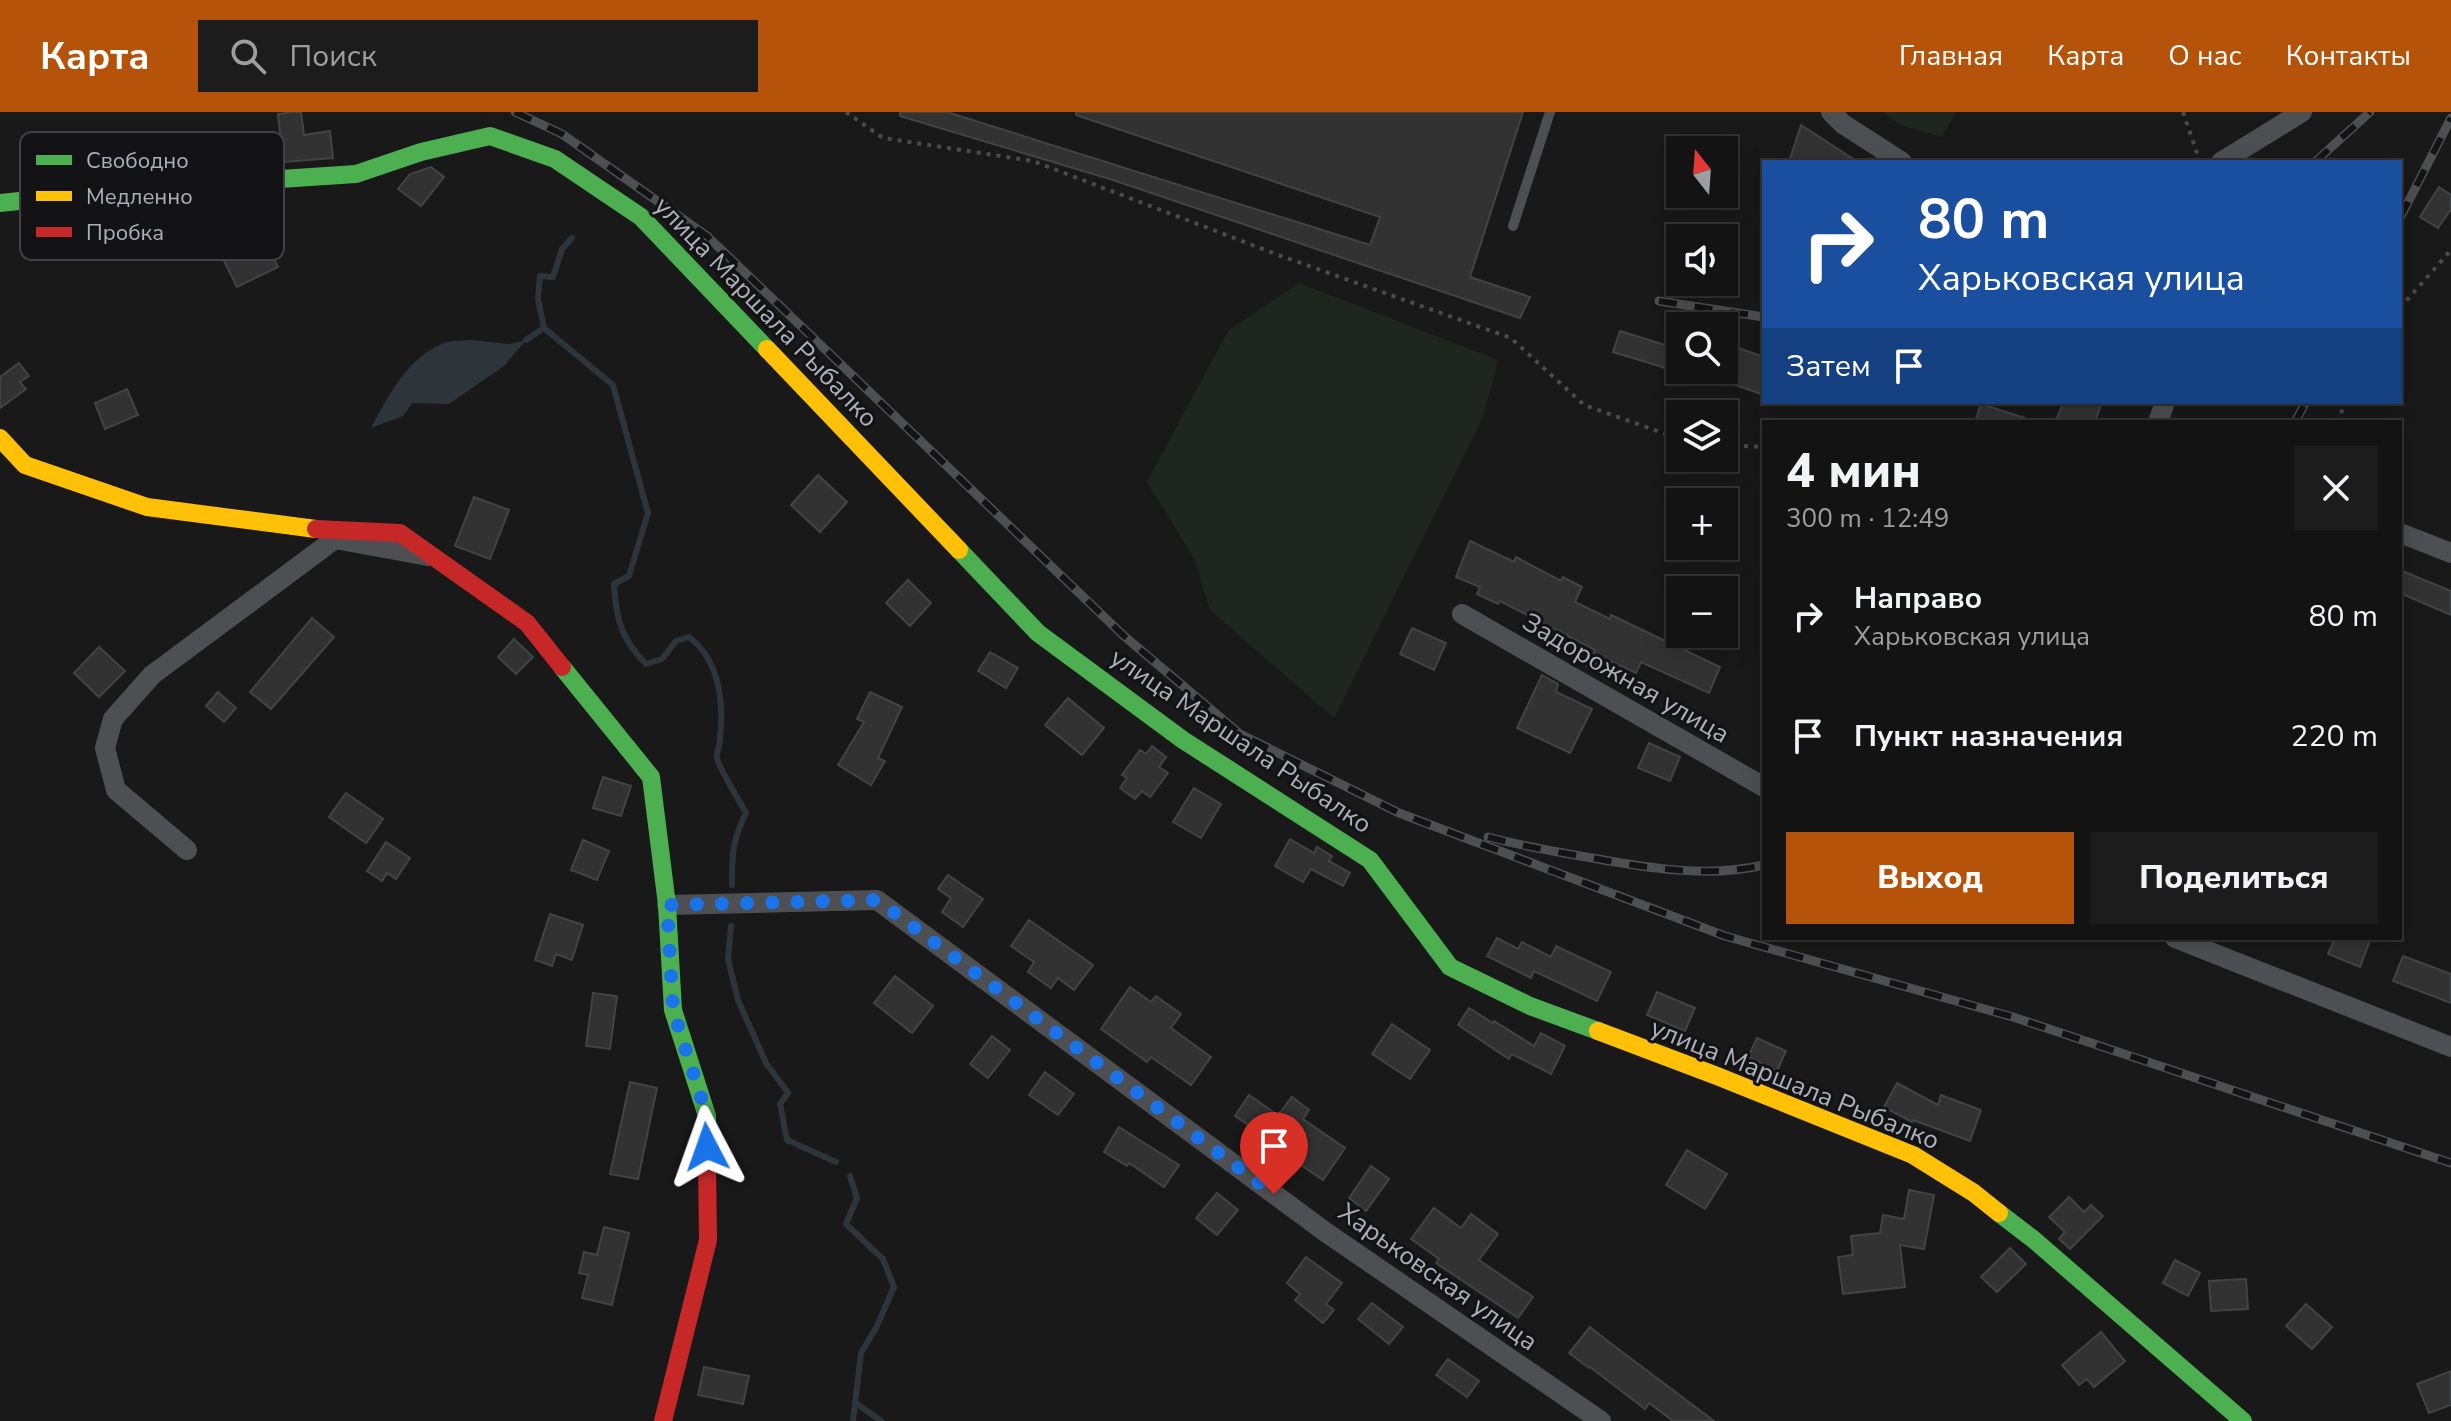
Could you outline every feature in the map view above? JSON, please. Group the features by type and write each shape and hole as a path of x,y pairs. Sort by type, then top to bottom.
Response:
{"street":[{"path":"1831,112 1843,124 1899,160"},
{"path":"2224,160 2302,112"},
{"name":"улица Маршала Рыбалко","path":"284,179 356,174 421,152 490,136 555,159 641,217 1038,633 1183,740 1370,860 1450,967 1530,1006 1717,1076 1913,1155 1974,1193 2033,1239 2239,1417"},
{"name":"улица Маршала Рыбалко","path":"0,203 20,201"},
{"path":"0,438 25,465 147,507 324,530 400,533 527,623 651,777 667,905 673,1010 707,1116 708,1240 663,1421"},
{"path":"2402,534 2451,553"},
{"path":"187,850 116,790 105,748 113,719 152,675 335,539 436,557"},
{"name":"Задорожная улица","path":"1462,614 1762,786"},
{"name":"Харьковская улица","path":"667,905 877,900 1324,1231 1601,1421"},
{"path":"2180,940 2451,1047"},
{"path":"2214,1421 2239,1417"}],"lane":[{"path":"1513,226 1550,112"}],"path":[{"path":"846,112 883,138 1033,161 1281,256 1511,338 1584,405 1666,434"},
{"path":"2183,112 2199,160"},
{"path":"2402,306 2451,250"},
{"path":"1738,446 1762,447"}],"shaded area":[{"path":"1882,112 1956,112 1942,137 1900,125"},
{"path":"1299,283 1498,360 1483,417 1334,718 1210,610 1195,560 1147,482 1228,331"},
{"path":"471,340 509,344 526,340 504,366 449,404 412,403 403,416 371,428 399,380 417,360 443,343"}],"building":[{"path":"301,112 304,135 330,131 333,158 284,162 284,132 280,132 278,114"},
{"path":"900,112 947,112 1370,245 1380,217 1076,115 1076,112 1523,112 1470,277 1530,297 1520,318 1113,180 900,116"},
{"path":"1801,125 1855,160 1790,160"},
{"path":"431,167 444,177 421,206 398,189 410,174"},
{"path":"2439,187 2451,195 2451,209 2438,228 2420,217"},
{"path":"224,260 275,260 278,267 237,287"},
{"path":"1620,331 1666,345 1666,368 1613,352"},
{"path":"1738,348 1762,356 1762,394 1733,384 1738,384"},
{"path":"19,363 29,376 20,382 26,389 0,408 0,377"},
{"path":"127,389 138,415 105,429 95,403"},
{"path":"1981,404 2025,418 2025,420 1976,420"},
{"path":"2063,404 2101,404 2096,420 2056,420"},
{"path":"818,475 847,502 820,532 791,505"},
{"path":"474,497 509,510 490,559 455,546"},
{"path":"1470,541 1514,562 1516,557 1561,581 1563,577 1582,587 1575,602 1666,641 1666,648 1680,648 1720,667 1709,693 1641,662 1636,673 1610,661 1603,674 1587,666 1595,650 1500,601 1498,604 1477,594 1480,587 1456,577"},
{"path":"2402,571 2451,591 2451,615 2402,594"},
{"path":"908,580 931,603 910,626 886,603"},
{"path":"312,618 334,637 271,709 250,692"},
{"path":"1412,628 1446,643 1434,670 1400,654"},
{"path":"514,639 533,657 516,674 498,657"},
{"path":"99,647 125,671 99,697 74,673"},
{"path":"990,652 1018,668 1006,688 978,671"},
{"path":"1542,675 1558,684 1556,692 1592,709 1570,753 1517,728"},
{"path":"218,692 236,708 224,722 206,706"},
{"path":"870,692 902,707 878,758 885,761 871,785 838,765 864,722 857,719"},
{"path":"1068,698 1104,728 1082,755 1045,725"},
{"path":"1649,743 1680,757 1670,781 1638,768"},
{"path":"1152,746 1166,757 1159,767 1168,773 1150,797 1142,791 1135,799 1120,788 1127,778 1122,775 1140,750 1146,754"},
{"path":"603,777 631,786 621,816 593,808"},
{"path":"1194,788 1221,804 1201,838 1173,822"},
{"path":"346,793 383,819 366,843 329,817"},
{"path":"1290,839 1314,853 1317,847 1332,856 1329,861 1350,873 1343,886 1311,869 1303,882 1275,866"},
{"path":"583,840 609,851 597,880 571,870"},
{"path":"386,842 410,858 396,879 387,873 382,881 367,871"},
{"path":"948,875 983,899 963,927 942,912 951,898 938,889"},
{"path":"550,914 583,925 572,960 556,954 552,966 535,960"},
{"path":"1029,920 1093,965 1074,990 1058,978 1051,988 1028,972 1034,962 1011,946"},
{"path":"1497,938 1518,949 1522,942 1551,957 1556,946 1611,972 1597,1001 1534,971 1531,978 1487,956"},
{"path":"2334,940 2370,940 2360,967 2328,954"},
{"path":"2403,956 2451,974 2451,1003 2393,981"},
{"path":"895,976 933,1006 912,1033 874,1003"},
{"path":"1130,987 1151,1002 1156,996 1181,1014 1171,1028 1211,1057 1191,1085 1151,1057 1147,1062 1101,1029"},
{"path":"1657,992 1695,1008 1685,1031 1647,1015"},
{"path":"593,993 617,996 610,1049 586,1046"},
{"path":"1469,1008 1534,1046 1541,1033 1565,1046 1551,1074 1512,1054 1509,1059 1458,1025"},
{"path":"1392,1024 1430,1050 1410,1079 1372,1054"},
{"path":"992,1036 1010,1050 988,1078 970,1064"},
{"path":"1757,1038 1786,1051 1777,1071 1748,1057"},
{"path":"1045,1072 1074,1094 1058,1115 1029,1095"},
{"path":"630,1082 657,1088 638,1179 610,1174"},
{"path":"1897,1083 1938,1105 1941,1095 1981,1110 1970,1141 1912,1122 1884,1107"},
{"path":"1249,1095 1278,1115 1292,1097 1309,1110 1303,1119 1345,1148 1323,1180 1301,1165 1303,1162 1235,1116"},
{"path":"1119,1127 1179,1165 1164,1187 1129,1163 1127,1166 1104,1152"},
{"path":"1687,1150 1727,1174 1705,1209 1666,1185"},
{"path":"1371,1166 1389,1179 1366,1211 1349,1198"},
{"path":"1909,1190 1934,1195 1924,1249 1900,1245 1905,1287 1843,1294 1838,1257 1853,1255 1851,1236 1880,1233 1883,1215 1904,1219"},
{"path":"1217,1193 1238,1210 1217,1235 1196,1218"},
{"path":"2069,1197 2084,1212 2091,1205 2103,1216 2070,1249 2059,1239 2065,1232 2049,1217"},
{"path":"1434,1208 1461,1228 1471,1214 1498,1234 1479,1260 1533,1297 1518,1318 1436,1263 1439,1259 1411,1239"},
{"path":"604,1227 629,1233 612,1305 582,1298 588,1275 579,1273 584,1252 597,1255"},
{"path":"2010,1248 2026,1264 1997,1292 1981,1277"},
{"path":"1306,1257 1342,1283 1326,1304 1334,1310 1323,1323 1295,1300 1300,1294 1287,1283"},
{"path":"2175,1260 2200,1273 2188,1296 2163,1283"},
{"path":"2246,1279 2248,1309 2211,1311 2209,1281"},
{"path":"1372,1303 1403,1327 1389,1344 1358,1319"},
{"path":"2306,1304 2332,1327 2312,1349 2286,1326"},
{"path":"1590,1327 1714,1421 1673,1421 1649,1403 1645,1409 1569,1353"},
{"path":"2101,1332 2125,1361 2094,1387 2087,1379 2079,1385 2062,1365"},
{"path":"1448,1359 1479,1381 1467,1397 1436,1375"},
{"path":"704,1367 749,1376 743,1404 698,1395"},
{"path":"2451,1371 2451,1405 2429,1413 2417,1384"}],"waterway":[{"path":"544,328 538,299 540,276 553,277 562,249 572,238"},
{"path":"526,340 544,328 613,385 648,513 629,576 614,584 618,618 625,637 646,664 662,659 676,641 689,637 713,670 718,683 721,711 717,758 746,813 734,848 732,885"},
{"path":"731,926 728,959 738,1000 766,1063 788,1093 780,1104 787,1140 836,1162"},
{"path":"850,1176 857,1198 846,1224 883,1259 894,1287 861,1353 853,1421"},
{"path":"856,1403 881,1421"}],"railway":[{"path":"515,112 562,134 707,236 1124,636 1240,734 1399,813 1725,936 2013,1017 2451,1163"},
{"path":"2317,160 2370,112"},
{"path":"2402,214 2451,118"},
{"path":"1659,301 1762,317"},
{"path":"2296,420 2305,404"},
{"path":"1488,837 1656,868 1721,871 1762,865"}],"traffic: fast":[{"path":"284,179 356,174 421,152 490,136 555,159 641,217 767,349"},
{"path":"0,203 20,201"},
{"path":"959,550 1038,633 1183,740 1370,860 1450,967 1530,1006 1598,1031"},
{"path":"562,667 651,777 667,905 673,1010 707,1116 707,1162"},
{"path":"1999,1213 2243,1421"}],"traffic: slow":[{"path":"767,349 959,550"},
{"path":"0,438 25,465 147,507 316,529"},
{"path":"1598,1031 1913,1155 1974,1193 1999,1213"}],"traffic: jam":[{"path":"316,529 400,533 527,623 562,667"},
{"path":"663,1421 708,1240 707,1162"}],"route":[{"path":"707,1147 707,1116 673,1010 667,905 877,900 1274,1194"}]}
